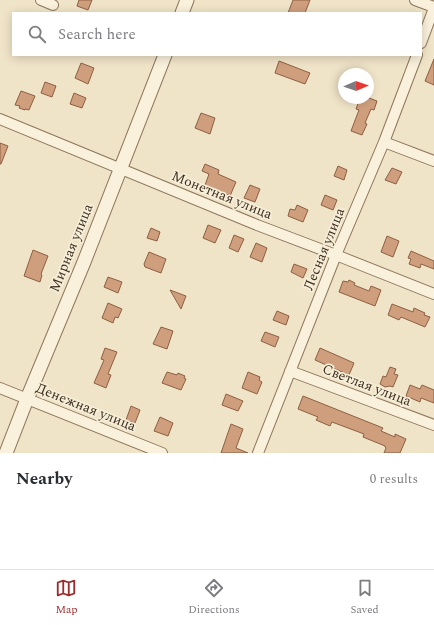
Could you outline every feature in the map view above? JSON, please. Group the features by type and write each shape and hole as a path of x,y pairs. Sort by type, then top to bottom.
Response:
{"street":[{"path":"41,0 52,5"},
{"path":"182,12 187,0"},
{"path":"415,0 434,7 422,40"},
{"name":"Мирная улица","path":"6,453 84,262 165,56"},
{"name":"Лесная улица","path":"258,453 336,255 384,142 416,56"},
{"name":"Монетная улица","path":"0,119 258,225 434,294"},
{"path":"384,142 434,161"},
{"name":"Светлая улица","path":"290,371 434,425"},
{"name":"Денежная улица","path":"0,388 162,453"}],"building":[{"path":"79,0 92,0 88,10 77,6"},
{"path":"293,0 310,0 305,12 288,12"},
{"path":"434,59 434,85 425,81"},
{"path":"279,61 310,73 305,84 275,73"},
{"path":"81,63 94,68 88,84 75,78"},
{"path":"45,82 56,86 52,97 41,93"},
{"path":"21,91 35,96 29,110 19,108 20,106 15,105"},
{"path":"74,93 86,98 82,108 70,104"},
{"path":"374,100 377,101 374,110 371,109 362,135 351,131 359,110 356,109 358,104 374,104"},
{"path":"201,113 215,118 210,134 195,128"},
{"path":"0,143 8,146 1,164 0,164"},
{"path":"205,164 219,170 218,174 236,182 230,196 212,188 210,191 204,188 209,174 202,171"},
{"path":"338,166 347,170 344,180 334,176"},
{"path":"392,168 402,172 396,184 385,180"},
{"path":"250,185 260,189 255,202 244,198"},
{"path":"325,195 337,200 333,210 321,205"},
{"path":"297,205 308,210 303,222 288,216 290,209 295,210"},
{"path":"208,225 221,230 215,243 203,238"},
{"path":"151,228 160,232 157,241 147,238"},
{"path":"234,235 244,239 238,252 229,248"},
{"path":"387,236 399,241 393,257 381,252"},
{"path":"256,243 267,248 262,262 250,257"},
{"path":"33,250 48,256 41,274 40,282 24,276"},
{"path":"411,251 434,261 434,269 421,264 420,268 409,264 411,259 408,258"},
{"path":"149,252 166,259 161,273 145,267 144,264"},
{"path":"294,264 307,269 303,278 291,272"},
{"path":"108,277 122,282 118,293 104,287"},
{"path":"349,280 355,283 354,285 369,291 371,286 381,290 375,306 339,292 343,281 348,282"},
{"path":"170,290 186,296 181,309"},
{"path":"108,303 122,309 118,318 115,317 113,323 102,318"},
{"path":"392,304 413,312 414,308 425,313 424,315 430,317 425,327 401,317 399,320 388,315"},
{"path":"277,311 289,316 286,325 273,320"},
{"path":"161,327 173,331 167,349 153,344"},
{"path":"265,332 279,337 275,347 261,341"},
{"path":"105,348 117,352 108,374 111,375 106,388 94,383 104,360 101,359"},
{"path":"320,348 354,363 349,375 315,360"},
{"path":"390,367 396,369 394,374 398,375 393,387 385,387 380,384 383,376 386,377"},
{"path":"167,372 177,375 178,373 185,376 184,378 186,379 181,390 162,383"},
{"path":"248,372 260,377 259,380 262,382 257,394 242,388"},
{"path":"410,385 420,389 422,385 434,390 434,403 421,398 420,402 406,396"},
{"path":"226,394 243,401 238,411 222,405"},
{"path":"303,396 383,428 381,431 395,437 395,434 406,439 400,453 384,453 386,448 385,446 363,437 364,434 332,422 330,426 316,420 318,417 298,409"},
{"path":"131,406 140,410 135,423 126,420"},
{"path":"160,417 173,423 168,436 154,431"},
{"path":"231,424 243,429 236,448 248,453 221,453"}]}
